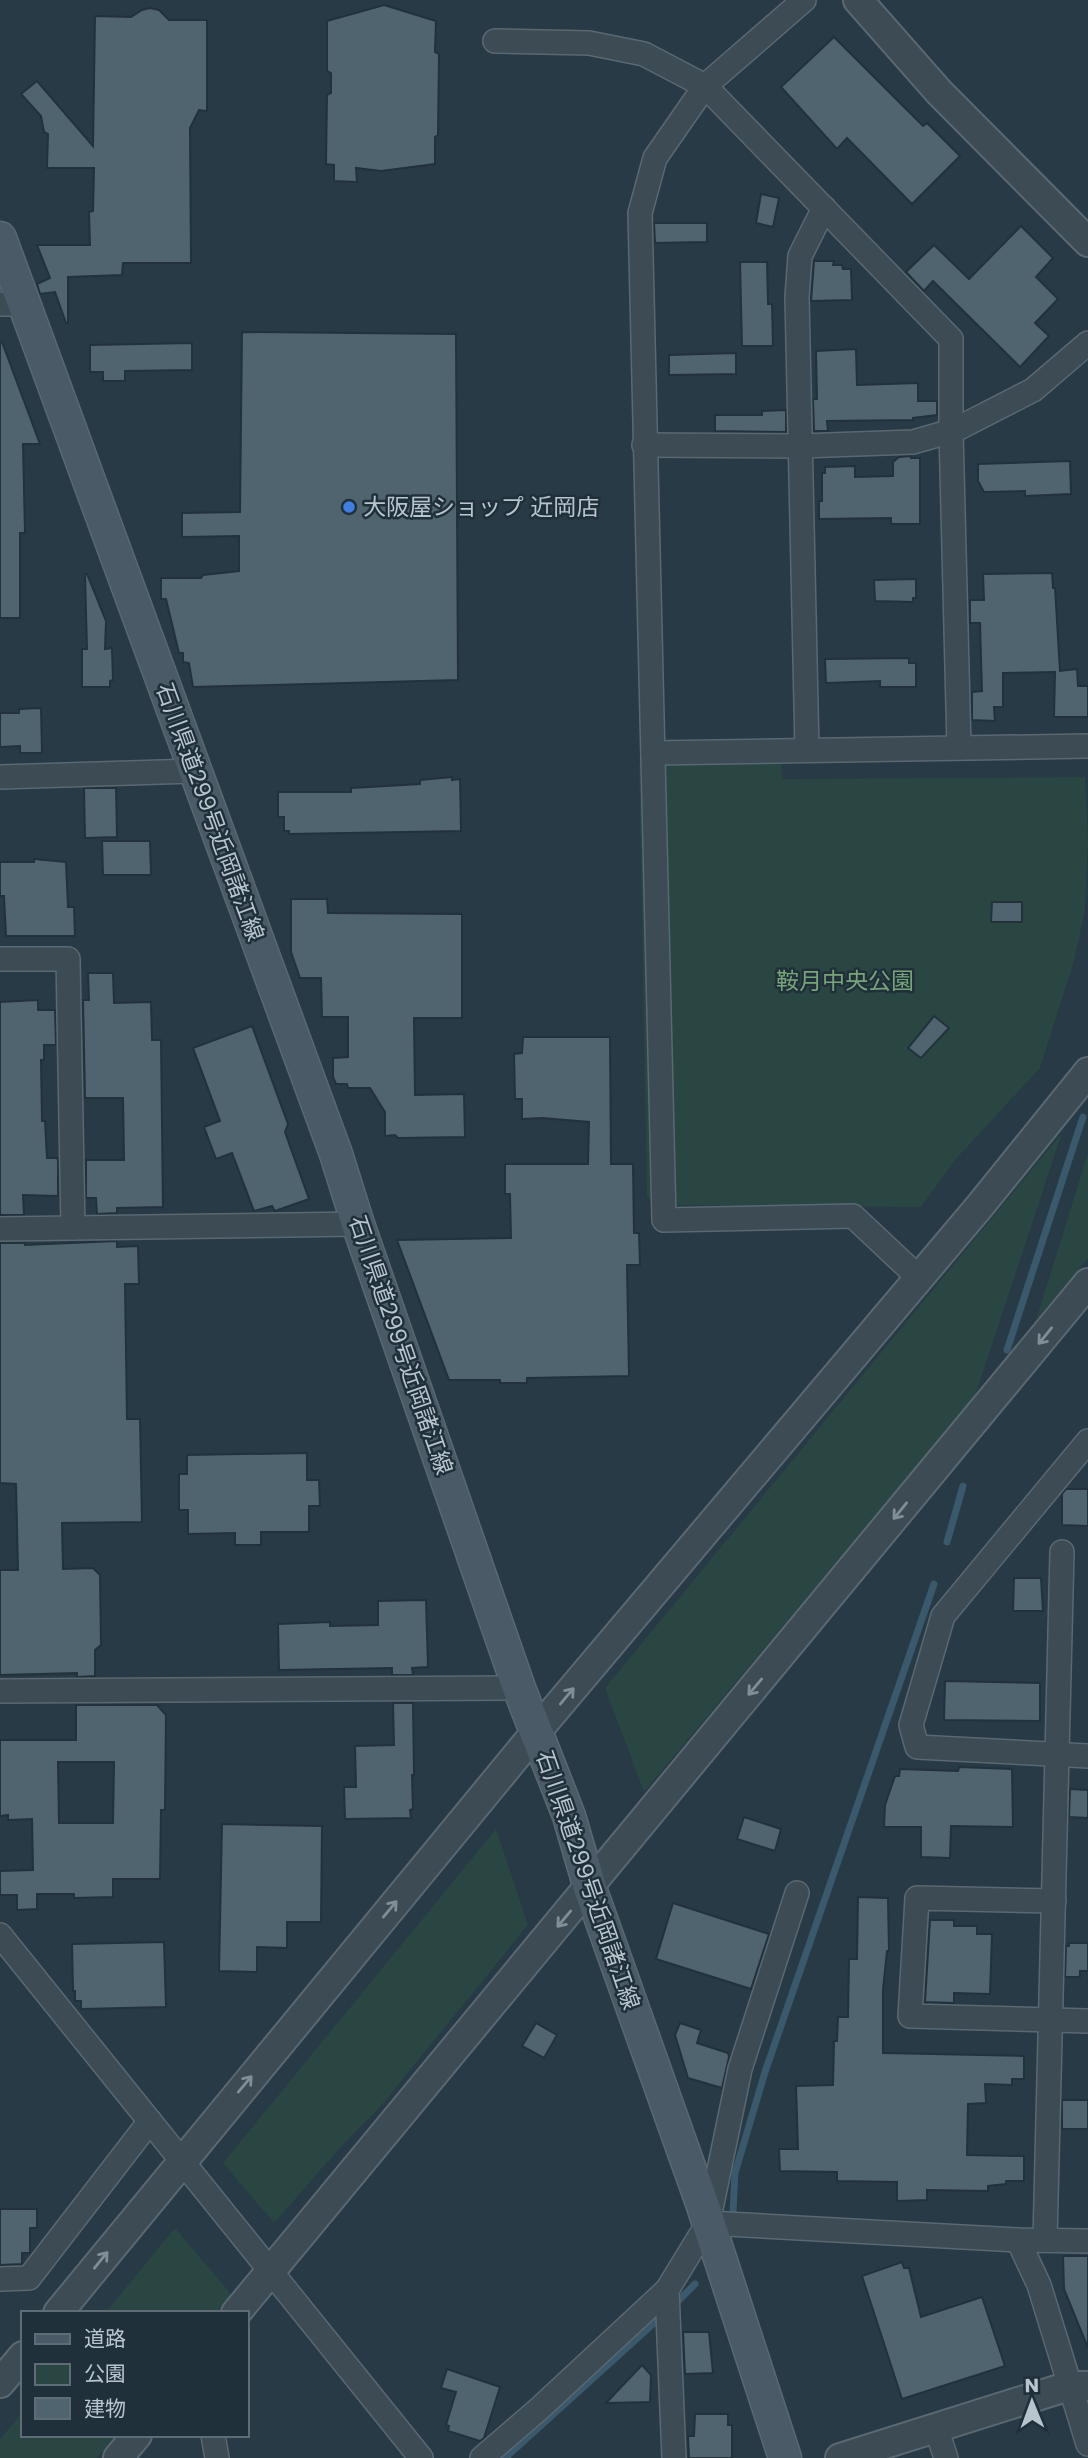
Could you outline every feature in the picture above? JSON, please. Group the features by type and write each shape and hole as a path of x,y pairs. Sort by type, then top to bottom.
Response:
{"main road":[{"name":"石川県道299号近岡諸江線","path":"0,238 12,304 194,771 336,1154 519,1688 569,1816 590,1888 708,2223 785,2458"}],"street":[{"path":"804,0 705,86 654,158 640,213 664,1220 853,1216 919,1278"},
{"path":"858,0 939,92 1088,242"},
{"path":"495,41 589,43 644,54 705,86 951,339 959,748"},
{"path":"807,750 797,297 800,256 824,208"},
{"path":"645,445 801,446 913,442 951,431 1033,390 1088,343"},
{"path":"653,753 1088,746"},
{"path":"0,777 194,771"},
{"path":"0,959 68,959 73,1228"},
{"path":"60,2311 536,1732 919,1278 1088,1072"},
{"path":"0,1229 358,1224"},
{"path":"238,2311 1088,1283"},
{"path":"1088,1441 943,1616 911,1725 918,1747 1088,1756"},
{"path":"1045,2241 1062,1552"},
{"path":"0,1691 519,1688"},
{"path":"482,2458 667,2295 708,2223 740,2069 797,1893"},
{"path":"1054,1901 917,1898 911,2016 1088,2021"},
{"path":"0,1935 421,2458"},
{"path":"0,2278 29,2278 150,2121"},
{"path":"708,2223 1018,2240 1088,2241"},
{"path":"1018,2240 1039,2285 1078,2386 1088,2444"},
{"path":"667,2295 674,2458"},
{"path":"0,2384 21,2358"},
{"path":"840,2458 1078,2386"},
{"path":"936,2428 946,2458"},
{"path":"118,2458 135,2437"},
{"path":"214,2437 217,2458"}],"green space":[{"name":"鞍月中央公園","path":"781,760 782,779 1085,777 1088,842 1085,910 1074,961 1040,1068 955,1160 921,1207 654,1205 647,1196 639,763"},
{"path":"1062,1133 975,1396 644,1792 605,1688"},
{"path":"1088,1153 1088,1258 1036,1320"},
{"path":"496,1829 528,1925 380,2107 274,2223 223,2163"},
{"path":"175,2228 231,2294 218,2311 107,2311"},
{"path":"21,2414 21,2437 114,2437 97,2458 0,2458 0,2439"}],"building":[{"path":"384,5 436,21 435,52 439,54 435,164 381,171 356,168 357,182 334,181 334,165 326,164 327,95 331,93 331,73 327,71 327,21"},
{"path":"150,8 159,10 169,20 207,20 207,111 199,110 190,128 191,263 123,263 122,275 68,277 66,323 55,292 40,294 37,284 50,278 37,245 90,245 89,212 93,211 94,168 47,168 48,134 44,132 41,116 21,94 37,81 93,146 95,16 131,17"},
{"path":"834,37 923,126 927,123 960,156 912,204 847,138 837,149 781,87"},
{"path":"761,194 779,198 773,227 756,223"},
{"path":"654,223 707,223 707,242 655,243"},
{"path":"1021,226 1053,258 1036,277 1058,299 1035,323 1049,336 1020,367 933,281 924,291 906,272 934,245 969,279"},
{"path":"814,261 834,261 833,265 851,269 852,300 811,301"},
{"path":"740,262 767,262 773,346 742,346"},
{"name":"大阪屋ショップ 近岡店","path":"242,332 456,334 458,680 193,687 189,663 183,662 183,653 179,653 166,599 161,599 161,578 201,578 203,575 239,571 239,536 182,537 182,513 240,512"},
{"path":"2,342 40,444 23,444 25,533 20,533 20,618 0,618"},
{"path":"192,343 192,370 125,371 125,381 103,381 103,372 90,372 90,345"},
{"path":"856,349 857,385 918,383 918,401 937,401 937,415 913,420 827,421 828,431 814,431 813,399 817,399 816,351"},
{"path":"736,353 736,374 669,375 669,355"},
{"path":"786,410 786,432 715,431 715,415 762,415 762,411"},
{"path":"899,457 920,458 920,524 891,524 891,518 819,519 822,473 825,473 825,467 855,466 855,477 893,476 893,462"},
{"path":"1070,461 1071,494 1025,496 1025,491 984,492 978,481 978,464"},
{"path":"1052,573 1060,671 1077,669 1078,686 1088,686 1088,717 1054,717 1055,672 1003,673 1003,707 994,707 995,721 972,720 972,692 982,691 980,623 970,623 970,600 984,600 983,574"},
{"path":"85,574 106,621 105,649 112,648 113,680 110,681 110,687 82,687 82,649 87,649"},
{"path":"916,579 916,598 913,598 913,602 875,601 874,580"},
{"path":"909,658 909,663 916,663 916,687 880,687 880,681 826,683 825,659"},
{"path":"41,708 42,753 20,753 20,746 0,747 0,713 19,713 19,709"},
{"path":"452,777 452,780 460,779 461,831 289,834 289,831 284,831 284,817 278,817 278,792 351,792 351,788 420,784 420,780"},
{"path":"84,788 116,788 117,837 85,838"},
{"path":"102,841 150,841 151,875 103,875"},
{"path":"34,859 66,862 68,907 74,907 75,936 6,936 4,896 0,896 0,862 34,862"},
{"path":"291,899 327,899 328,913 462,914 462,1018 414,1018 415,1095 464,1094 465,1137 385,1136 385,1112 370,1088 348,1088 347,1084 336,1084 333,1077 333,1058 348,1057 348,1017 322,1017 321,978 300,978 291,952"},
{"path":"992,902 1022,902 1022,922 991,922"},
{"path":"88,973 113,973 114,1003 151,1002 152,1040 161,1040 163,1207 117,1208 117,1213 97,1214 96,1198 86,1198 86,1160 124,1160 123,1098 85,1098 83,1000 89,1000"},
{"path":"38,1000 38,1010 55,1010 56,1045 44,1045 44,1060 41,1060 42,1121 45,1121 47,1158 58,1160 58,1196 23,1195 24,1215 0,1215 0,1002"},
{"path":"934,1016 949,1028 921,1058 908,1048"},
{"path":"252,1026 288,1124 285,1132 309,1199 275,1211 272,1206 254,1211 232,1153 216,1159 204,1127 220,1121 193,1048"},
{"path":"523,1037 610,1037 611,1164 633,1164 634,1233 639,1233 640,1265 627,1265 629,1376 527,1378 527,1383 449,1380 397,1240 511,1238 510,1194 505,1194 505,1164 588,1164 589,1122 522,1119 522,1099 515,1099 514,1054 522,1053"},
{"path":"117,1241 117,1247 138,1246 139,1284 125,1284 127,1419 140,1419 142,1522 62,1523 63,1569 93,1568 100,1575 101,1645 95,1650 95,1676 77,1677 77,1673 0,1675 0,1570 18,1570 16,1484 0,1483 0,1243 25,1245"},
{"path":"307,1453 307,1480 319,1480 320,1506 309,1506 309,1532 261,1532 261,1545 235,1545 235,1533 188,1534 188,1510 179,1510 179,1474 187,1474 187,1455"},
{"path":"1066,1489 1088,1489 1088,1526 1062,1525 1062,1494"},
{"path":"1014,1578 1041,1578 1043,1611 1013,1611"},
{"path":"426,1600 428,1667 412,1668 413,1675 392,1675 392,1668 279,1670 278,1624 330,1622 330,1626 378,1625 378,1601"},
{"path":"945,1681 1040,1683 1040,1721 944,1720"},
{"path":"393,1703 413,1703 414,1775 411,1818 345,1819 344,1787 356,1787 355,1746 394,1745"},
{"path":"76,1705 157,1705 166,1715 165,1810 161,1810 160,1879 113,1879 113,1897 74,1898 74,1894 37,1894 37,1909 17,1910 17,1895 0,1895 0,1871 33,1870 32,1819 8,1820 8,1815 0,1816 0,1740 76,1740","holes":["58,1762 114,1762 113,1823 59,1823"]},
{"path":"959,1767 1012,1769 1013,1827 951,1826 950,1858 921,1857 921,1827 884,1827 885,1805 895,1776 899,1776 900,1769 958,1771"},
{"path":"1070,1789 1088,1790 1088,1818 1069,1817"},
{"path":"744,1817 781,1829 775,1851 737,1839"},
{"path":"222,1824 322,1826 321,1922 287,1922 287,1948 257,1947 257,1972 219,1971"},
{"path":"858,1897 888,1898 889,1951 883,1990 883,2053 1024,2056 1024,2079 1012,2079 1012,2085 985,2084 986,2103 968,2104 967,2155 1024,2156 1024,2181 1006,2181 1006,2184 988,2186 988,2191 927,2190 927,2200 897,2201 897,2182 837,2181 837,2172 780,2171 779,2149 798,2149 796,2086 833,2085 834,2041 837,2041 838,2017 848,2017 849,1959 857,1959"},
{"path":"673,1903 769,1934 751,1989 656,1959"},
{"path":"930,1920 954,1920 954,1926 977,1926 977,1934 992,1934 990,1994 954,1993 954,2003 925,2002"},
{"path":"164,1942 166,2007 81,2009 81,2001 75,2001 72,1944"},
{"path":"1069,1943 1088,1943 1088,1971 1080,1971 1080,1977 1065,1977 1066,1946 1069,1946"},
{"path":"536,2023 557,2035 544,2058 522,2046"},
{"path":"680,2023 701,2030 697,2043 728,2053 722,2088 688,2078 675,2035"},
{"path":"1062,2100 1088,2100 1088,2129 1062,2129"},
{"path":"0,2209 37,2209 37,2228 30,2228 30,2253 22,2253 22,2264 0,2265"},
{"path":"1063,2256 1088,2256 1088,2348 1064,2289"},
{"path":"902,2262 904,2268 909,2268 921,2317 982,2297 1005,2366 902,2399 862,2276"},
{"path":"683,2332 709,2332 713,2373 685,2374"},
{"path":"642,2365 651,2375 650,2402 606,2403"},
{"path":"447,2369 500,2387 484,2438 480,2441 448,2431 449,2426 446,2425 456,2392 441,2388"},
{"path":"695,2414 728,2414 728,2425 732,2425 732,2458 689,2458 688,2436 694,2436"}],"waterway":[{"path":"1007,1350 1083,1117"},
{"path":"947,1542 963,1486"},
{"path":"733,2212 735,2173 765,2072 934,1584"},
{"path":"672,2307 695,2284"},
{"path":"505,2458 663,2315"}],"place":[{"name":"大阪屋ショップ 近岡店","path":"349,507"}]}
